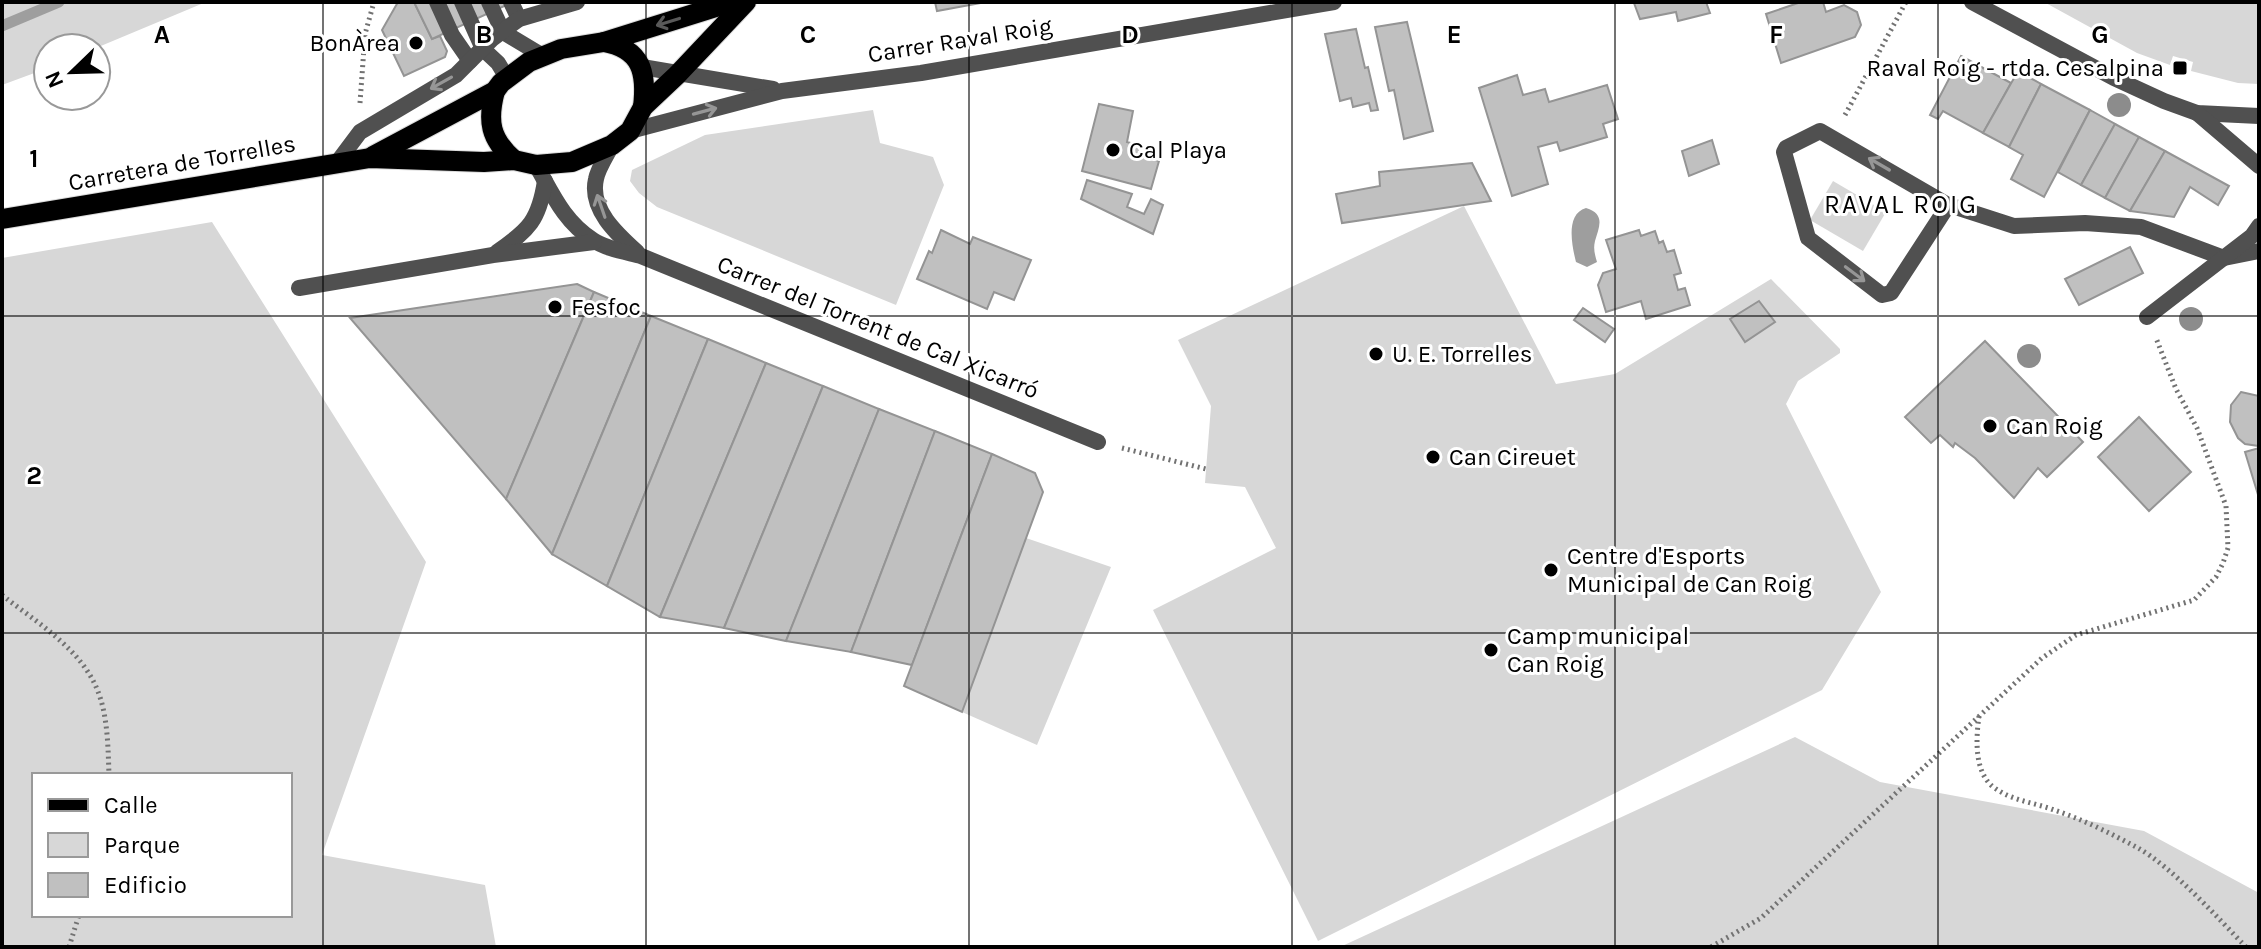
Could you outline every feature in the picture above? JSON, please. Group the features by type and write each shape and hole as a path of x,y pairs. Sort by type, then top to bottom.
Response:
{"main road":[{"name":"Carretera de Torrelles","path":"370,158 501,84 529,62 561,49 604,42 732,2"},
{"name":"Carretera de Torrelles","path":"2,219 370,158 484,162 514,160 540,173 612,145 630,131 643,107 746,2"},
{"path":"604,42 616,44 630,52 642,67"},
{"name":"Carretera de Torrelles","path":"642,67 646,86 643,107"},
{"path":"501,84 490,122 497,143 514,160"}],"street":[{"path":"437,2 452,35 470,61"},
{"path":"462,2 483,49 498,63 501,84"},
{"path":"489,2 503,32 543,56"},
{"path":"511,2 519,19"},
{"path":"336,164 360,132 456,75 519,19 554,5 577,2"},
{"name":"Carrer Raval Roig","path":"630,131 782,91 921,73 1334,2"},
{"path":"1972,2 2114,78 2197,113 2259,166"},
{"name":"Carrer Raval Roig","path":"642,67 782,91"},
{"path":"2197,113 2259,116"},
{"path":"360,132 395,146"},
{"path":"1946,204 1891,293 1882,295 1812,242 1805,232 1784,152 1815,132 1825,132 1946,204 2014,226 2085,223 2141,227 2224,258 2259,251"},
{"name":"Carrer del Torrent de Cal Xicarró","path":"612,145 596,179 596,199 604,218 641,256"},
{"name":"Carrer del Torrent de Cal Xicarró","path":"540,173 570,222 594,242 641,256 1098,442"},
{"name":"Carrer del Torrent de Cal Xicarró","path":"493,255 529,228 542,204 540,173"},
{"path":"2147,317 2252,236 2259,226"},
{"name":"Carrer del Torrent de Cal Xicarró","path":"299,288 493,255 594,242"}],"path":[{"path":"360,132 360,77 365,34 374,2"},
{"path":"1833,137 1906,2"},
{"path":"1711,947 1761,918 2042,658 2076,635 2194,600 2216,577 2228,548 2226,506 2197,428 2176,389 2155,337 2162,306"},
{"path":"1098,442 1206,469"},
{"path":"2,595 70,649 98,690 107,736 109,773"},
{"path":"1979,715 1976,738 1980,764 1990,784 2012,798 2055,810 2140,849 2188,890 2246,947"},
{"path":"69,947 78,917"}],"green space":[{"path":"2,2 206,2 112,41 112,32 32,32 32,74 2,85"},
{"path":"2044,2 2259,2 2259,84 2238,83 2191,71 2193,62 2173,56 2170,65 2137,53"},
{"path":"873,110 880,143 933,157 944,185 896,305 657,207 639,193 630,181 632,170 705,135"},
{"path":"1833,181 1886,212 1863,251 1810,220"},
{"name":"Centre d'Esports Municipal de Can Roig","path":"1464,206 1556,384 1615,374 1771,279 1840,349 1840,353 1798,381 1786,404 1881,592 1822,690 1318,941 1153,610 1276,548 1245,487 1205,483 1211,406 1178,340"},
{"path":"212,222 426,562 322,855 485,885 496,947 2,947 2,258"},
{"path":"1026,538 1111,567 1037,745 962,712"},
{"path":"1795,737 1880,782 2144,831 2259,893 2259,947 1340,947"}],"shaded area":[{"path":"1586,208 1599,217 1600,222 1594,247 1597,262 1587,267 1576,262 1572,231 1575,217"}],"building":[{"path":"398,2 414,2 432,39 440,36 447,51 445,57 404,76 382,30"},
{"path":"414,2 513,2 432,39"},
{"path":"935,2 986,2 937,11"},
{"path":"1706,2 1710,13 1678,21 1676,12 1640,19 1634,3"},
{"path":"1801,2 1823,2 1826,12 1844,5 1857,12 1861,25 1855,37 1781,63 1766,14"},
{"path":"1407,22 1433,131 1404,139 1394,90 1389,91 1375,27"},
{"path":"1356,29 1378,110 1371,111 1369,103 1353,107 1351,98 1340,101 1325,34"},
{"path":"1961,56 2011,83 1983,133 1943,111 1938,119 1930,115"},
{"path":"2018,71 2041,84 2009,147 1983,133"},
{"path":"1517,75 1523,95 1545,89 1549,102 1607,85 1618,119 1603,124 1607,137 1560,151 1557,142 1538,147 1548,184 1512,196 1479,88"},
{"path":"2041,84 2090,110 2044,197 2011,179 2023,155 2009,147"},
{"name":"Cal Playa","path":"1099,104 1133,111 1127,142 1141,146 1138,155 1159,161 1151,189 1082,171"},
{"path":"2090,110 2115,124 2081,185 2058,172"},
{"path":"2115,124 2139,137 2105,198 2081,185"},
{"path":"2139,137 2165,151 2130,211 2105,198"},
{"path":"1712,140 1719,164 1689,176 1682,151"},
{"path":"2165,151 2229,186 2218,205 2190,187 2174,217 2130,211"},
{"path":"1472,163 1491,201 1342,223 1336,194 1380,186 1379,172"},
{"path":"1087,180 1132,194 1127,207 1144,214 1151,199 1163,205 1153,234 1081,199"},
{"path":"941,230 970,244 973,237 1031,260 1014,300 994,292 987,309 917,279"},
{"path":"1639,230 1641,236 1655,231 1659,243 1663,241 1667,252 1674,250 1681,273 1674,275 1678,290 1685,288 1690,305 1646,319 1641,301 1606,312 1598,285 1603,273 1616,269 1606,240"},
{"path":"2130,247 2143,273 2079,305 2065,279"},
{"path":"577,284 594,292 506,499 350,318"},
{"path":"594,292 651,316 552,554 506,499"},
{"path":"1759,301 1775,322 1745,342 1730,319"},
{"path":"1583,308 1614,329 1605,342 1574,320"},
{"path":"651,316 708,339 607,586 552,554"},
{"path":"708,339 766,363 660,617 607,586"},
{"name":"Can Roig","path":"1985,341 2083,442 2047,477 2038,468 2014,498 1975,458 1955,443 1953,447 1940,435 1931,443 1905,417"},
{"path":"766,363 823,386 724,628 660,617"},
{"path":"823,386 879,409 786,641 724,628"},
{"path":"2241,392 2259,396 2259,446 2245,444 2238,438 2230,422 2231,405"},
{"path":"879,409 935,431 851,652 786,641"},
{"path":"2139,417 2191,472 2149,511 2098,457"},
{"path":"935,431 992,454 912,665 851,652"},
{"path":"2259,448 2259,498 2245,452"},
{"path":"992,454 1035,473 1043,492 962,712 904,686"}],"waterway":[{"path":"2,26 59,2"}],"place":[{"name":"BonÀrea","path":"416,43"},
{"name":"Raval Roig - rtda. Cesalpina","path":"2180,68"},
{"name":"Cal Playa","path":"1113,150"},
{"name":"Fesfoc","path":"555,307"},
{"name":"U. E. Torrelles","path":"1376,354"},
{"name":"Can Roig","path":"1990,426"},
{"name":"Can Cireuet","path":"1433,457"},
{"name":"Centre d'Esports Municipal de Can Roig","path":"1551,570"},
{"name":"Camp municipal Can Roig","path":"1491,650"}],"district":[{"name":"RAVAL ROIG","path":"1901,204"}]}
